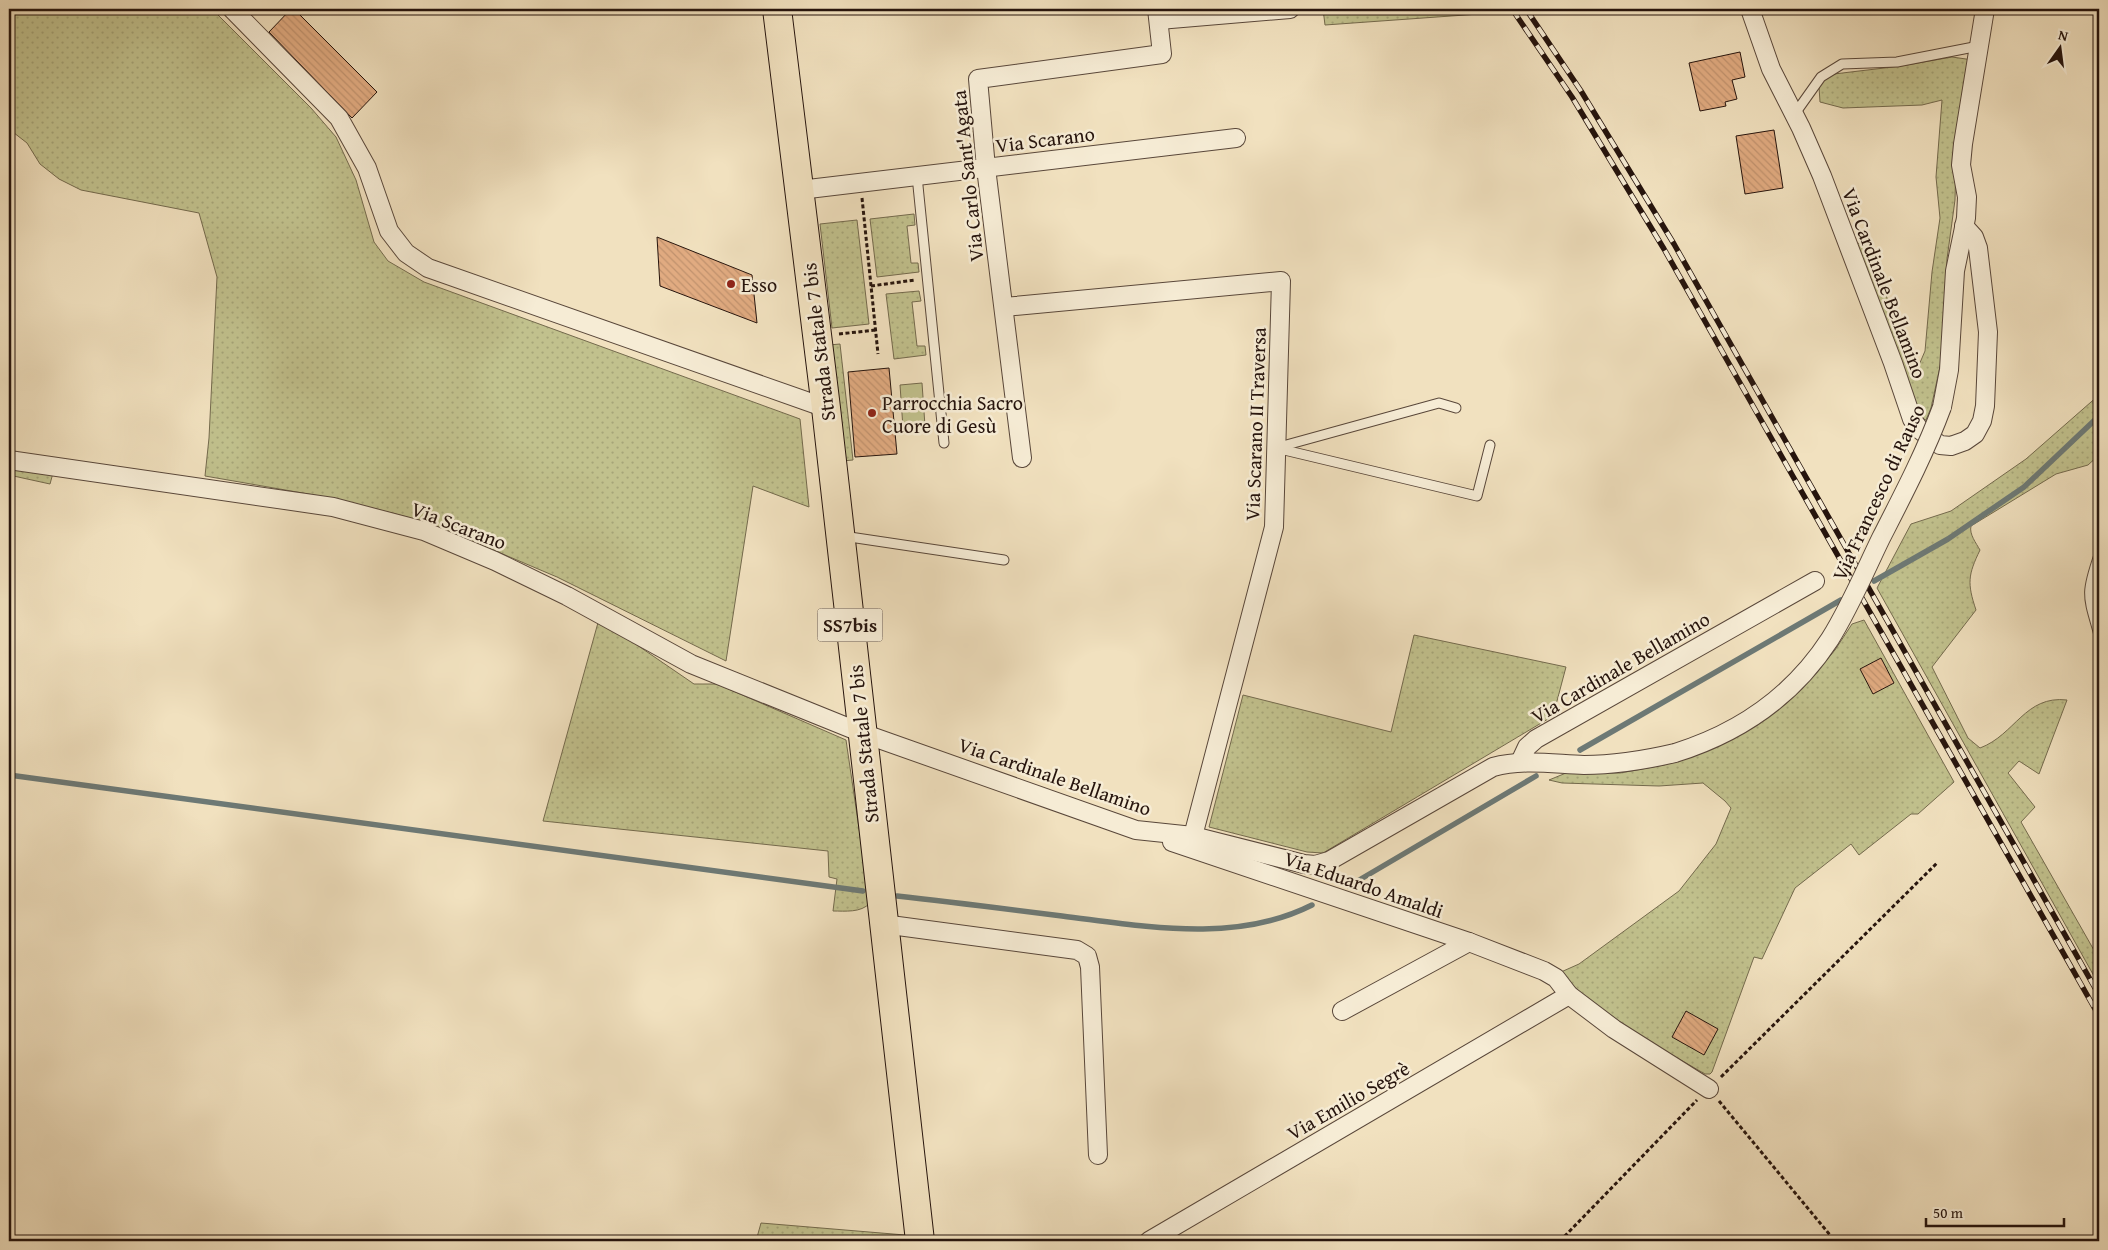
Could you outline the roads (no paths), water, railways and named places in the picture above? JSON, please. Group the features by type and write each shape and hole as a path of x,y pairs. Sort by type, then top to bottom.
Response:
{"main road":[{"name":"Strada Statale 7 bis","path":"777,9 826,408 920,1241"}],"street":[{"path":"232,9 339,118 367,168 389,231 406,253 428,268 826,408"},
{"name":"Via Carlo Sant'Agata","path":"1022,458 986,168 978,79 1162,54 1158,14 1290,9"},
{"name":"Via Cardinale Bellamino","path":"1750,9 1771,69 1822,176 1899,378 1912,419 1920,430 1940,445 1952,446 1975,434 1982,421 1985,406 1988,360 1988,324 1978,248 1974,237 1964,226"},
{"name":"Via Francesco di Rauso","path":"1520,762 1586,765 1618,764 1675,754 1703,744 1750,720 1784,694 1816,658 1839,623 1926,446 1942,407 1950,370 1955,271 1964,226 1967,197 1962,165 1962,144 1985,9"},
{"name":"Via Scarano","path":"800,190 1236,138"},
{"name":"Via Scarano II Traversa","path":"1004,307 1281,281 1274,527 1193,836"},
{"name":"Via Scarano","path":"9,460 333,507 424,531 495,561 559,592 691,664 862,732"},
{"name":"Via Cardinale Bellamino","path":"862,732 1136,830 1193,836 1315,865 1329,861 1478,774 1493,767 1520,762 1528,747 1536,740 1815,581"},
{"name":"Via Eduardo Amaldi","path":"1136,830 1469,942 1544,970 1556,978 1569,995 1614,1029 1708,1089"},
{"path":"883,924 1078,950 1087,956 1090,968 1098,1156"},
{"path":"1342,1011 1469,942"},
{"name":"Via Emilio Segrè","path":"1149,1241 1569,995"}],"lane":[{"path":"1794,116 1821,76 1842,64 1898,62 1979,46"},
{"path":"917,176 944,444"},
{"path":"1276,448 1439,403 1456,408"},
{"path":"1276,448 1477,496 1490,445"},
{"path":"840,535 1004,560"},
{"path":"2099,555 2089,583 2088,597 2099,635"}],"waterway":[{"path":"1874,581 1948,539 2024,487 2099,416"},
{"path":"1580,750 1841,600"},
{"path":"9,775 863,891"},
{"path":"1349,886 1536,776"},
{"path":"897,896 1125,924 1189,929 1252,925 1283,917 1312,905"}],"railway":[{"path":"1512,9 1572,97 1664,249 2099,1016"},
{"path":"1526,9 1581,91 1674,244 2099,995"}],"place":[{"name":"Esso","path":"731,284"},
{"name":"Parrocchia Sacro Cuore di Gesù","path":"872,413"}]}
